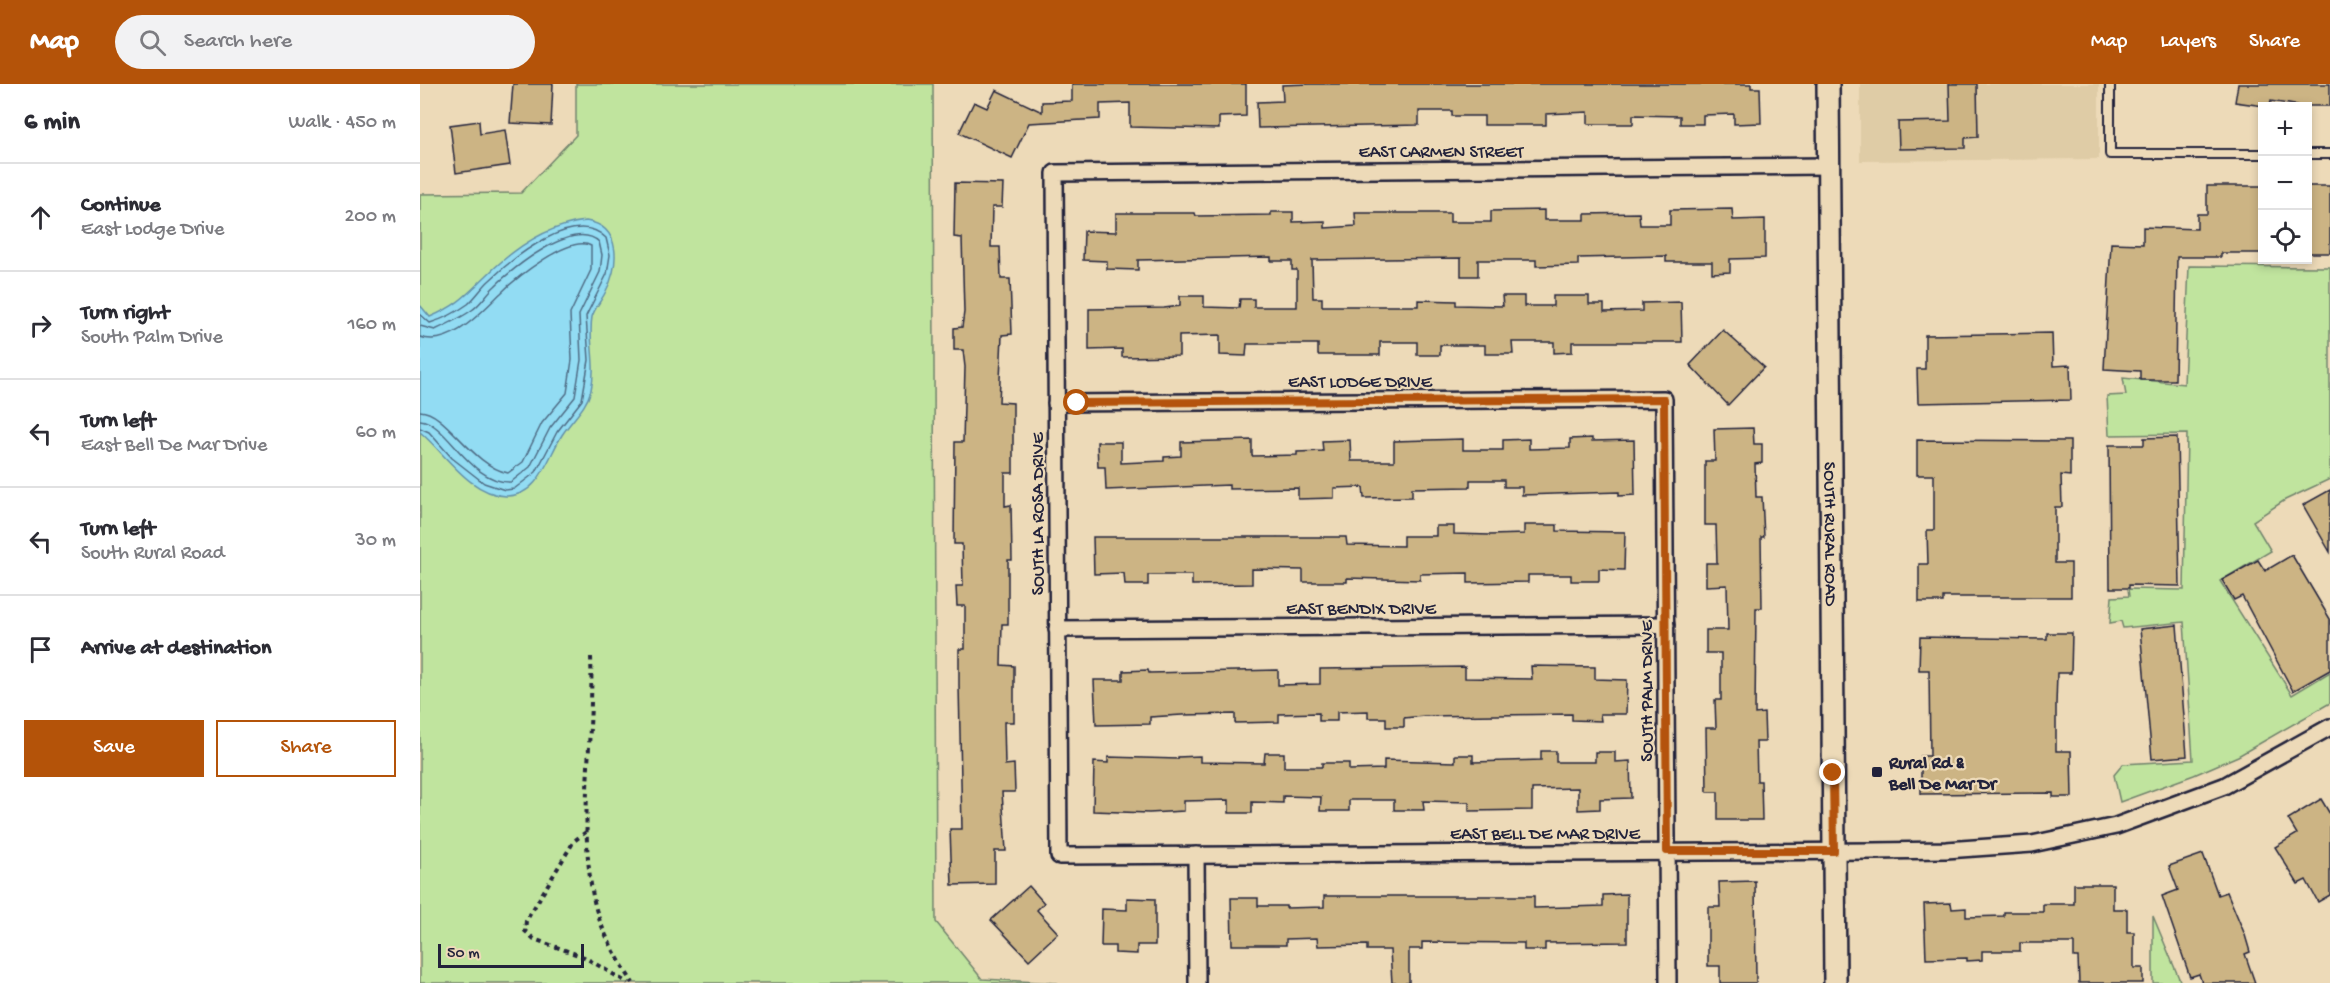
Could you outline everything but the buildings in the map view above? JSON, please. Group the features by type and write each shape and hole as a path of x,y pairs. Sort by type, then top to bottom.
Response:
{"main road":[{"name":"SOUTH RURAL ROAD","path":"1828,84 1835,983"}],"street":[{"name":"EAST CARMEN STREET","path":"1054,173 1829,166"},
{"name":"SOUTH LA ROSA DRIVE","path":"1054,173 1059,855"},
{"name":"EAST LODGE DRIVE","path":"1056,404 1664,399"},
{"name":"SOUTH PALM DRIVE","path":"1664,399 1668,983"},
{"name":"EAST BENDIX DRIVE","path":"1058,629 1666,625"},
{"name":"EAST BELL DE MAR DRIVE","path":"1059,855 1834,851 1988,848 2032,844 2116,826 2224,786 2330,727"},
{"path":"1196,855 1197,983"}],"lane":[{"path":"2110,84 2110,154 2258,154"},
{"path":"2312,154 2330,154"}],"path":[{"path":"591,657 587,831 593,898 608,939 633,983"},
{"path":"587,831 574,841 565,855 526,921 525,931 534,939 584,957 628,983"}],"shaded area":[{"path":"1860,84 2099,84 2099,159 1860,161"}],"green space":[{"path":"576,84 933,84 936,922 982,979 1058,983 420,983 420,194 521,193 576,135"},
{"path":"2189,266 2330,267 2330,479 2285,500 2253,521 2271,551 2220,581 2292,695 2330,672 2330,703 2238,756 2120,802 2114,775 2123,764 2193,760 2184,622 2123,628 2121,621 2110,623 2112,597 2129,596 2128,589 2184,590 2187,434 2109,435 2107,396 2126,395 2123,378 2184,384"},
{"path":"2153,916 2181,983 2153,983"}],"water":[{"path":"586,221 607,231 615,250 610,283 592,317 593,381 589,397 562,435 535,483 517,495 493,494 469,481 420,432 420,305 430,317 440,313 461,300 496,266 519,248 558,227"}],"place":[{"name":"Rural Rd & Bell De Mar Dr","path":"1877,772"}],"route":[{"path":"1077,403 1664,399 1667,851 1834,851 1833,773"}]}
